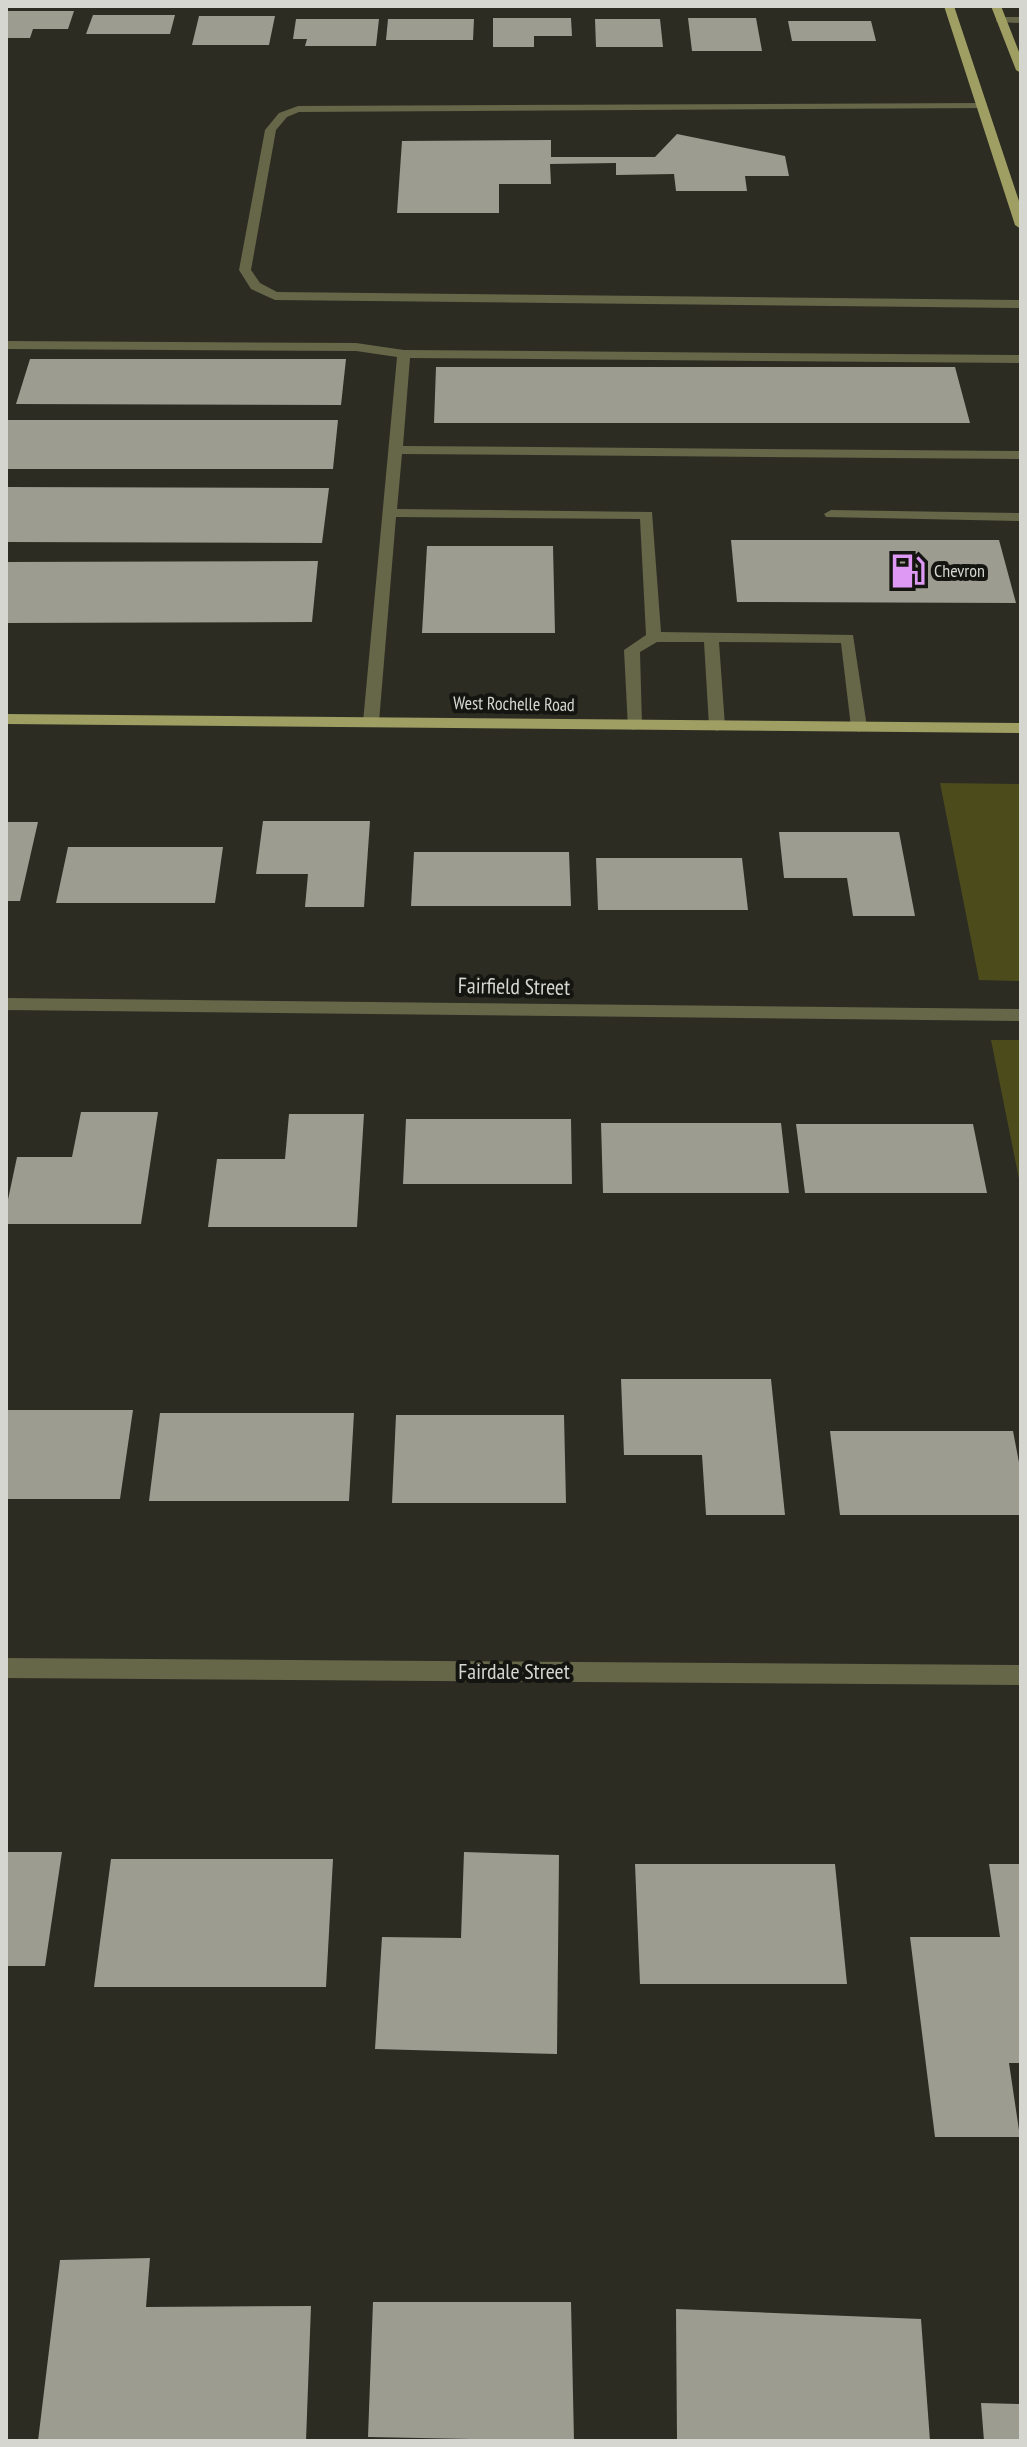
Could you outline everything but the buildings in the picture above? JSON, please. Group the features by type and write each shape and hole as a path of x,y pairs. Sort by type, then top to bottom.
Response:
{"main road":[{"path":"949,6 1020,219"},
{"path":"996,6 1021,70"},
{"name":"West Rochelle Road","path":"6,719 1021,728"}],"street":[{"path":"1001,20 1021,20"},
{"path":"982,106 298,109 283,115 271,130 245,270 255,286 275,296 1021,304"},
{"path":"6,345 356,347 404,354 1021,359"},
{"path":"371,722 404,354"},
{"path":"397,450 1021,455"},
{"path":"391,513 647,515 654,637"},
{"path":"831,514 1021,517"},
{"path":"634,725 632,650 654,637 848,638 859,727"},
{"path":"711,637 717,726"},
{"name":"Fairfield Street","path":"6,1004 1021,1015"},
{"name":"Fairdale Street","path":"6,1668 1021,1675"}],"shaded area":[{"path":"940,783 1021,784 1021,981 979,980"},
{"path":"991,1040 1021,1040 1021,1189"}],"place":[{"name":"Chevron","path":"908,571"}]}
